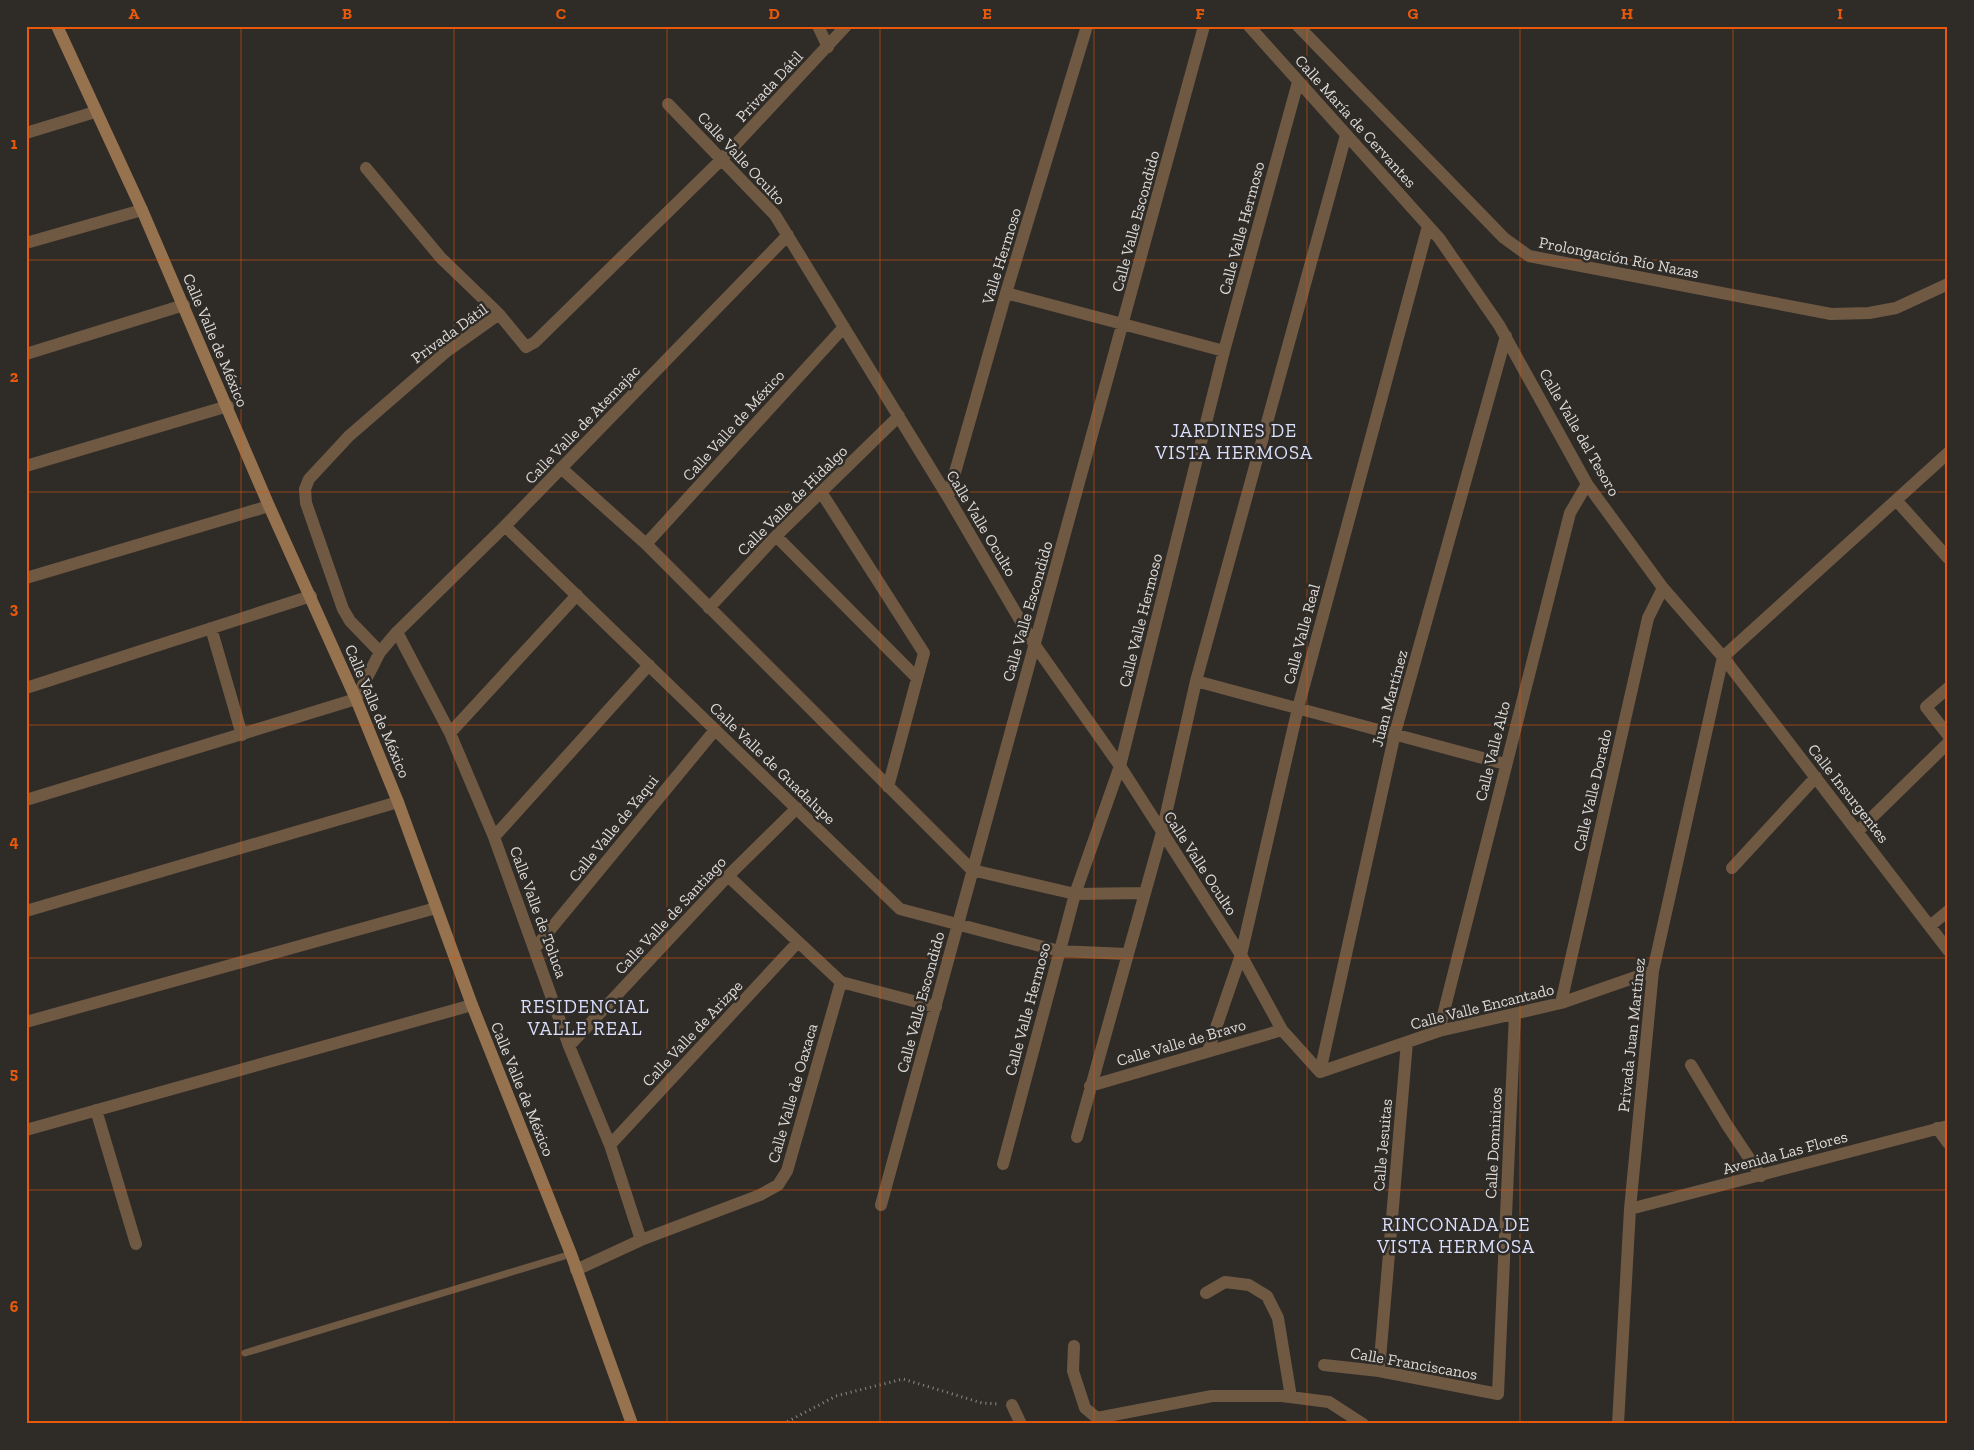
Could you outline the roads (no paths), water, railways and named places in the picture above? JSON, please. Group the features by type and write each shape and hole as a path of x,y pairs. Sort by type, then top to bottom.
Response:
{"street":[{"name":"Calle Valle de México","path":"57,26 95,112 142,210 228,406 269,506 356,699 398,802 472,1005 571,1254 632,1424"},
{"path":"818,26 828,47"},
{"name":"Privada Dátil","path":"380,652 350,621 343,609 306,504 304,489 308,480 349,436 447,351 500,314 526,346 535,342 722,159 846,26"},
{"name":"Valle Hermoso","path":"948,497 1006,293 1088,26"},
{"name":"Calle Valle Escondido","path":"882,1206 972,870 1124,324 1204,26"},
{"name":"Calle María de Cervantes","path":"1249,26 1439,238"},
{"name":"Prolongación Río Nazas","path":"1302,31 1504,238 1529,256 1831,314 1869,313 1896,308 1948,284"},
{"name":"Calle Valle Hermoso","path":"1003,1164 1075,894 1120,766 1224,350 1298,82"},
{"name":"Calle Valle Oculto","path":"668,104 775,214 948,497 1034,644 1120,766 1241,955 1282,1030 1320,1072"},
{"path":"26,133 95,112"},
{"path":"1077,1137 1126,954 1162,832 1196,681 1346,135"},
{"path":"366,168 440,258 500,314"},
{"path":"26,243 142,210"},
{"name":"Calle Valle Real","path":"1208,1051 1241,955 1298,708 1428,226"},
{"name":"Calle Valle de Atemajac","path":"356,699 380,652 397,632 505,526 788,235"},
{"name":"Calle Valle del Tesoro","path":"1439,238 1506,336 1587,484 1662,588 1723,657"},
{"path":"1006,293 1224,350"},
{"path":"26,354 184,305"},
{"name":"Calle Valle de México","path":"646,544 844,327"},
{"name":"Juan Martínez","path":"1320,1072 1395,733 1506,336"},
{"path":"26,466 228,406"},
{"name":"Calle Valle de Hidalgo","path":"709,608 776,536 899,416"},
{"path":"1723,657 1948,453"},
{"path":"561,468 646,544 972,870 1075,894 1144,893"},
{"name":"Calle Valle Alto","path":"1439,1031 1570,513 1587,484"},
{"path":"821,492 924,653 888,788"},
{"path":"1896,500 1948,558"},
{"path":"26,578 269,506"},
{"name":"Calle Valle de Guadalupe","path":"505,526 900,909 1059,952 1126,954"},
{"path":"776,536 917,678"},
{"name":"Calle Valle Dorado","path":"1561,1003 1648,618 1662,588"},
{"path":"450,733 577,595"},
{"path":"26,688 311,596"},
{"path":"211,628 242,735"},
{"name":"Calle Valle de Toluca","path":"397,632 450,733 494,836 569,1046 610,1145 641,1240"},
{"name":"Calle Insurgentes","path":"1723,657 1948,950"},
{"name":"Privada Juan Martínez","path":"1618,1424 1630,1209 1653,971 1723,657"},
{"path":"494,836 649,665"},
{"path":"1196,681 1505,764"},
{"path":"1948,688 1926,707 1948,735"},
{"path":"26,800 356,699"},
{"name":"Calle Valle de Yaqui","path":"535,948 715,730"},
{"path":"1858,831 1948,743"},
{"path":"1732,868 1816,777"},
{"path":"26,911 398,802"},
{"name":"Calle Valle de Santiago","path":"569,1046 728,876 797,808"},
{"path":"728,876 841,982 936,1007"},
{"path":"26,1022 436,908"},
{"path":"1930,926 1948,911"},
{"name":"Calle Valle de Arizpe","path":"610,1145 798,942"},
{"name":"Calle Valle Encantado","path":"1320,1072 1439,1031 1561,1003 1653,971"},
{"name":"Calle Valle de Oaxaca","path":"576,1270 641,1240 760,1195 778,1185 787,1172 841,982"},
{"path":"26,1130 472,1005"},
{"name":"Calle Dominicos","path":"1498,1394 1515,1014"},
{"name":"Calle Valle de Bravo","path":"1090,1086 1282,1030"},
{"name":"Calle Jesuitas","path":"1379,1371 1407,1042"},
{"path":"1691,1066 1727,1126 1761,1176"},
{"path":"96,1110 136,1244"},
{"path":"1943,1127 1948,1143"},
{"name":"Avenida Las Flores","path":"1630,1209 1943,1127"},
{"path":"1206,1293 1224,1282 1249,1285 1267,1296 1278,1318 1291,1397"},
{"path":"1074,1346 1073,1371 1085,1408 1097,1418 1212,1396 1291,1397 1329,1402 1364,1424"},
{"name":"Calle Franciscanos","path":"1324,1365 1379,1371 1498,1394"},
{"path":"1012,1404 1021,1424"}],"lane":[{"path":"245,1353 571,1254"}],"district":[{"name":"JARDINES DE VISTA HERMOSA","path":"1234,441"},
{"name":"RESIDENCIAL VALLE REAL","path":"585,1017"},
{"name":"RINCONADA DE VISTA HERMOSA","path":"1456,1235"}]}
